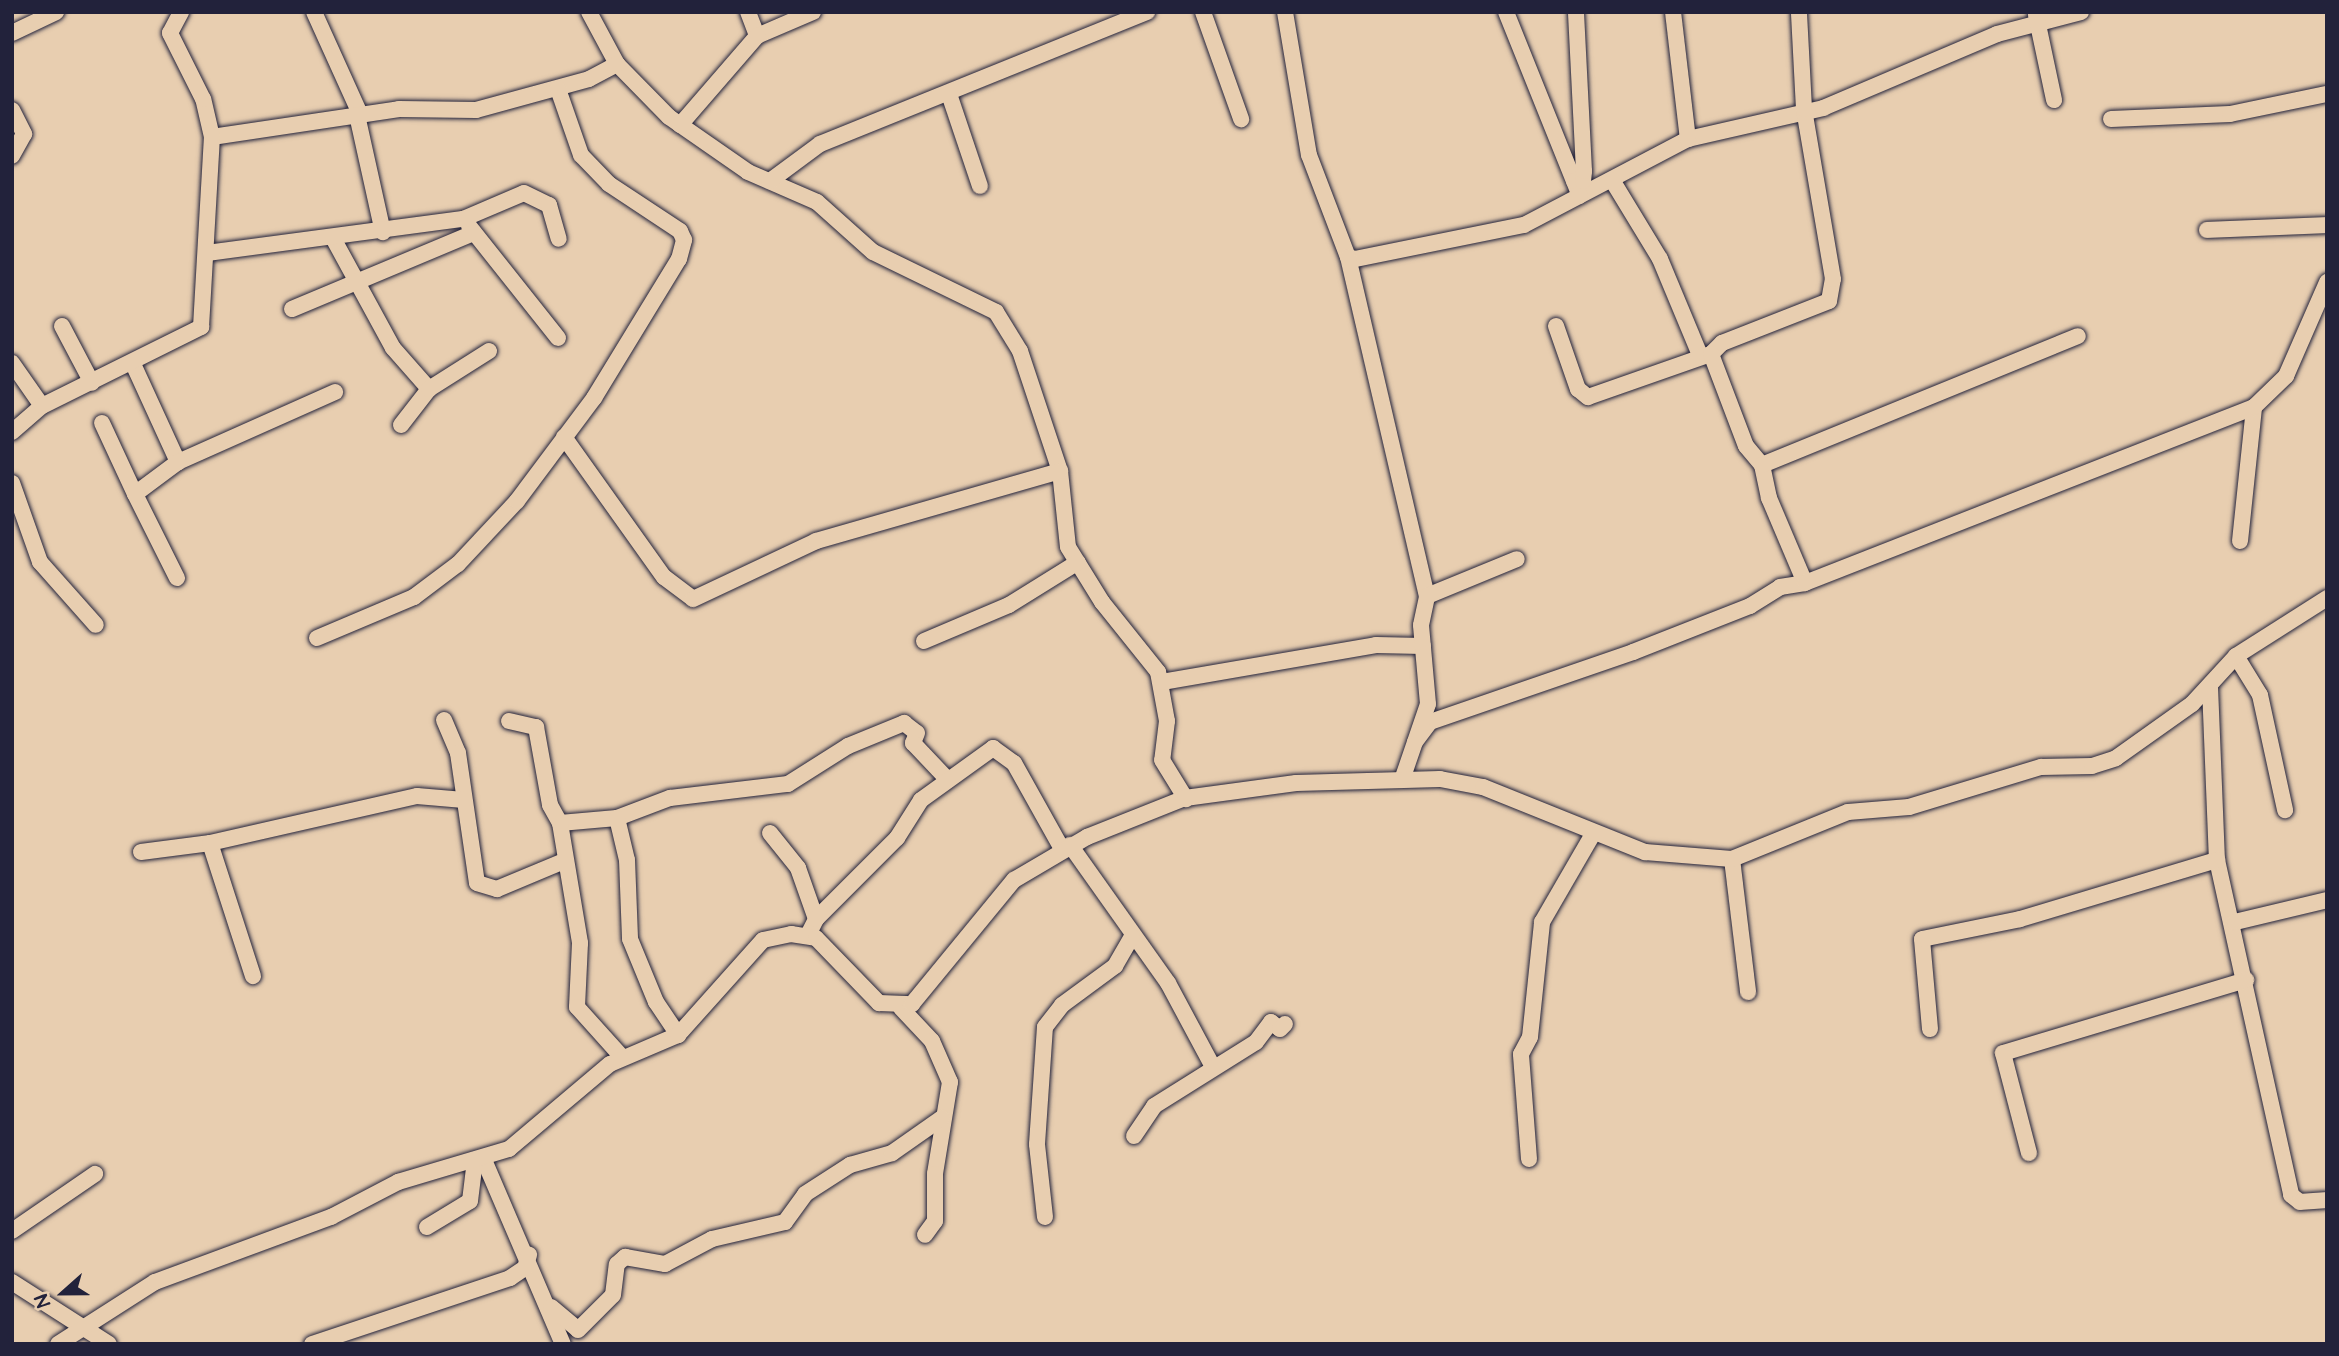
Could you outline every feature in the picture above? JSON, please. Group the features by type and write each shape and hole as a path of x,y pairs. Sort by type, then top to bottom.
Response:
{"street":[{"path":"12,33 56,12"},
{"path":"12,432 42,406 134,366 201,327 212,136 203,99 170,33 181,12"},
{"path":"314,12 359,115 383,232"},
{"path":"589,12 617,64 680,125 770,181 817,202 873,252 895,261 918,259 916,271 986,305 1005,324 1060,471 1064,531 1102,603 1144,647 1162,682 1167,721 1162,760 1186,799"},
{"path":"748,12 757,36"},
{"path":"680,125 757,36 813,12"},
{"path":"770,181 820,144 949,94 1013,62 1147,12"},
{"path":"1203,12 1241,119"},
{"path":"1285,12 1300,120 1348,257 1427,596 1423,646 1427,705 1403,777"},
{"path":"1506,12 1577,188"},
{"path":"1348,257 1470,240 1524,225 1577,188 1583,181 1584,170 1576,12"},
{"path":"1673,12 1688,139"},
{"path":"1556,326 1578,389 1588,397 1705,354 1722,343 1831,298 1821,184 1804,109 1799,12"},
{"path":"1577,188 1612,180 1688,139 1804,109 1823,108 1922,63 2036,18 2081,12"},
{"path":"2036,18 2054,100"},
{"path":"212,136 359,115 477,110 558,89 617,64"},
{"path":"317,638 414,597 458,564 564,437 668,280 684,240 581,155 558,89"},
{"path":"949,94 979,186"},
{"path":"2111,119 2230,114 2327,94"},
{"path":"12,156 24,134 13,115"},
{"path":"1612,180 1660,259 1746,446 1762,465 1769,498 1805,583"},
{"path":"207,254 463,219 504,198 539,196 558,222 559,239"},
{"path":"463,219 468,236 558,338"},
{"path":"2207,230 2327,225"},
{"path":"292,309 358,284 468,236"},
{"path":"333,238 405,366 429,389"},
{"path":"1415,741 1430,722 1633,652 1750,606 1780,587 1805,583 2254,407 2286,376 2327,282"},
{"path":"62,326 92,383"},
{"path":"1762,465 2078,336"},
{"path":"401,425 429,389 489,351"},
{"path":"12,363 42,406"},
{"path":"134,366 178,462"},
{"path":"135,494 178,462 335,392"},
{"path":"2240,541 2254,407"},
{"path":"102,422 177,578"},
{"path":"564,437 664,577 693,599 816,541 1060,471"},
{"path":"12,483 40,562 96,625"},
{"path":"1427,596 1517,559"},
{"path":"924,641 1009,605 1078,562"},
{"path":"901,1008 919,997 1000,892 1066,847 1186,799 1403,777 1483,786 1593,834 1646,852 1732,859 1848,812 1909,807 2041,767 2092,766 2116,758 2210,687 2236,656 2327,598"},
{"path":"1162,682 1376,645 1423,646"},
{"path":"2236,656 2260,695 2286,810"},
{"path":"2210,687 2217,860 2235,922 2291,1195 2300,1202 2327,1200"},
{"path":"444,720 477,883 497,889 564,861"},
{"path":"509,721 536,727 550,805 559,823 580,943 577,1007 622,1057"},
{"path":"559,823 617,818 670,798 788,783 848,746 905,723 916,733 913,743 948,780"},
{"path":"808,935 816,919 897,838 921,800 993,748 1007,752 1066,847 1168,983 1213,1068"},
{"path":"141,852 210,843 417,796 460,794"},
{"path":"617,818 627,860 630,939 656,1002 678,1035"},
{"path":"770,833 798,868 816,919"},
{"path":"1528,1159 1521,1054 1530,1037 1542,922 1593,834"},
{"path":"210,843 253,976"},
{"path":"1732,859 1748,992"},
{"path":"1930,1029 1922,939 2020,919 2217,860"},
{"path":"2235,922 2327,900"},
{"path":"58,1344 155,1282 331,1217 398,1182 480,1161 540,1126 622,1057 678,1035 750,949 780,935 808,935 831,948 879,1003 901,1008 944,1060 950,1082 942,1118 935,1221 925,1235"},
{"path":"1045,1217 1037,1144 1045,1027 1062,1005 1115,966 1132,936"},
{"path":"2029,1153 2003,1054 2246,980"},
{"path":"1134,1136 1146,1112 1256,1042 1271,1021 1280,1029 1285,1024"},
{"path":"551,1307 578,1330 614,1295 617,1264 625,1257 665,1264 712,1239 785,1222 805,1194 850,1166 892,1153 942,1118"},
{"path":"427,1227 470,1200 480,1161"},
{"path":"480,1161 529,1255 563,1344"},
{"path":"12,1231 95,1174"},
{"path":"312,1344 510,1278 525,1268 529,1255"},
{"path":"12,1282 57,1314 87,1326 109,1344"}]}
